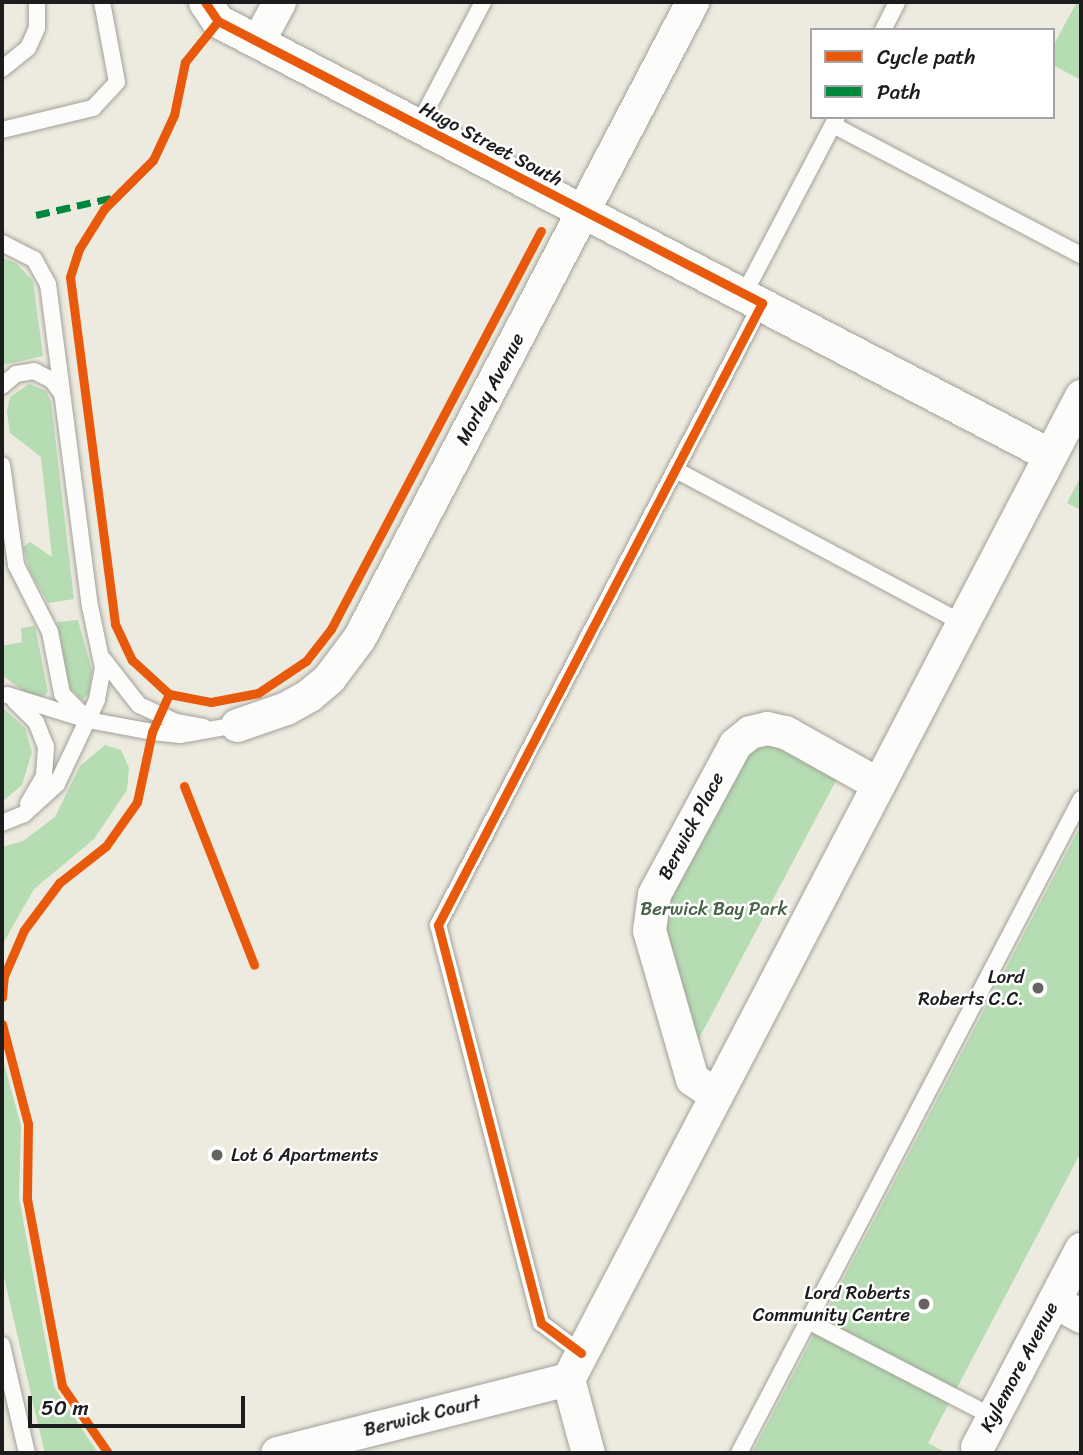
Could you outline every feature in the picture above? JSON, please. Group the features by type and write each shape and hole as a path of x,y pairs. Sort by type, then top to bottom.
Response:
{"street":[{"path":"258,41 279,2"},
{"name":"Morley Avenue","path":"237,725 286,708 309,695 344,659 584,212 692,2"},
{"name":"Hugo Street South","path":"207,5 218,21 1050,455"},
{"path":"589,1453 574,1366 1081,396"},
{"name":"Berwick Place","path":"716,1095 692,1079 649,930 654,894 735,744 750,732 767,728 785,732 878,784"},
{"name":"Kylemore Avenue","path":"977,1447 993,1417 1068,1309 1081,1249"},
{"name":"Berwick Court","path":"277,1453 574,1366"}],"lane":[{"path":"2,69 28,48 37,28 37,2"},
{"path":"2,130 93,108 117,82 102,2"},
{"path":"418,125 483,2"},
{"path":"884,28 897,2"},
{"path":"574,1366 541,1323 438,925 676,470 835,121 1081,255"},
{"path":"2,243 23,250 43,272 65,400 102,685 57,784 42,801 5,822"},
{"path":"2,386 16,374 34,371 52,380 65,400"},
{"path":"2,465 16,565 50,632 62,694 88,720"},
{"path":"676,470 963,623"},
{"path":"97,640 113,677 139,705 176,722 237,725"},
{"path":"5,693 88,720 180,735 237,725"},
{"path":"5,693 36,722 47,760 39,788 5,822"},
{"path":"739,1453 1081,799"},
{"path":"808,1321 993,1417"},
{"path":"2,1345 27,1453"}],"green space":[{"path":"1077,2 1081,2 1081,80 1055,66 1055,42"},
{"path":"2,258 16,263 33,281 43,356 2,365"},
{"path":"29,384 46,391 51,402 74,599 48,603 30,571 23,547 30,542 52,557 41,457 10,433 7,412 10,397"},
{"path":"1081,476 1081,510 1067,503"},
{"path":"78,620 92,671 89,693 82,700 69,687 57,622"},
{"path":"35,626 48,692 42,697 27,694 2,675 2,646 22,642 21,628"},
{"path":"2,707 25,728 32,752 22,785 2,802"},
{"name":"Berwick Bay Park","path":"762,744 788,749 839,775 696,1044 662,926 669,895 743,757"},
{"path":"105,745 121,750 129,768 127,790 94,839 34,889 2,945 2,847 23,841 55,817 80,766"},
{"name":"Lord Roberts C.C.","path":"1081,825 1081,1152 928,1443 947,1453 752,1453"},
{"path":"2,1056 21,1126 19,1198 54,1387 98,1453 45,1453 2,1268"}],"marked path":[{"path":"36,215 111,198"}],"cycle path":[{"path":"205,2 218,21 762,303 438,925 541,1323 581,1353"},
{"path":"218,21 185,62 174,115 153,160 104,209 79,249 70,277 115,624 132,660 169,694 211,702 258,693 306,661 331,629 541,231"},
{"path":"2,997 4,976 24,930 59,883 106,846 137,802 152,732 169,694"},
{"path":"184,786 254,965"},
{"path":"2,1024 28,1124 27,1199 62,1386 108,1453"}],"place":[{"name":"Lord Roberts C.C.","path":"1038,988"},
{"name":"Lot 6 Apartments","path":"217,1155"},
{"name":"Lord Roberts Community Centre","path":"924,1304"}]}
